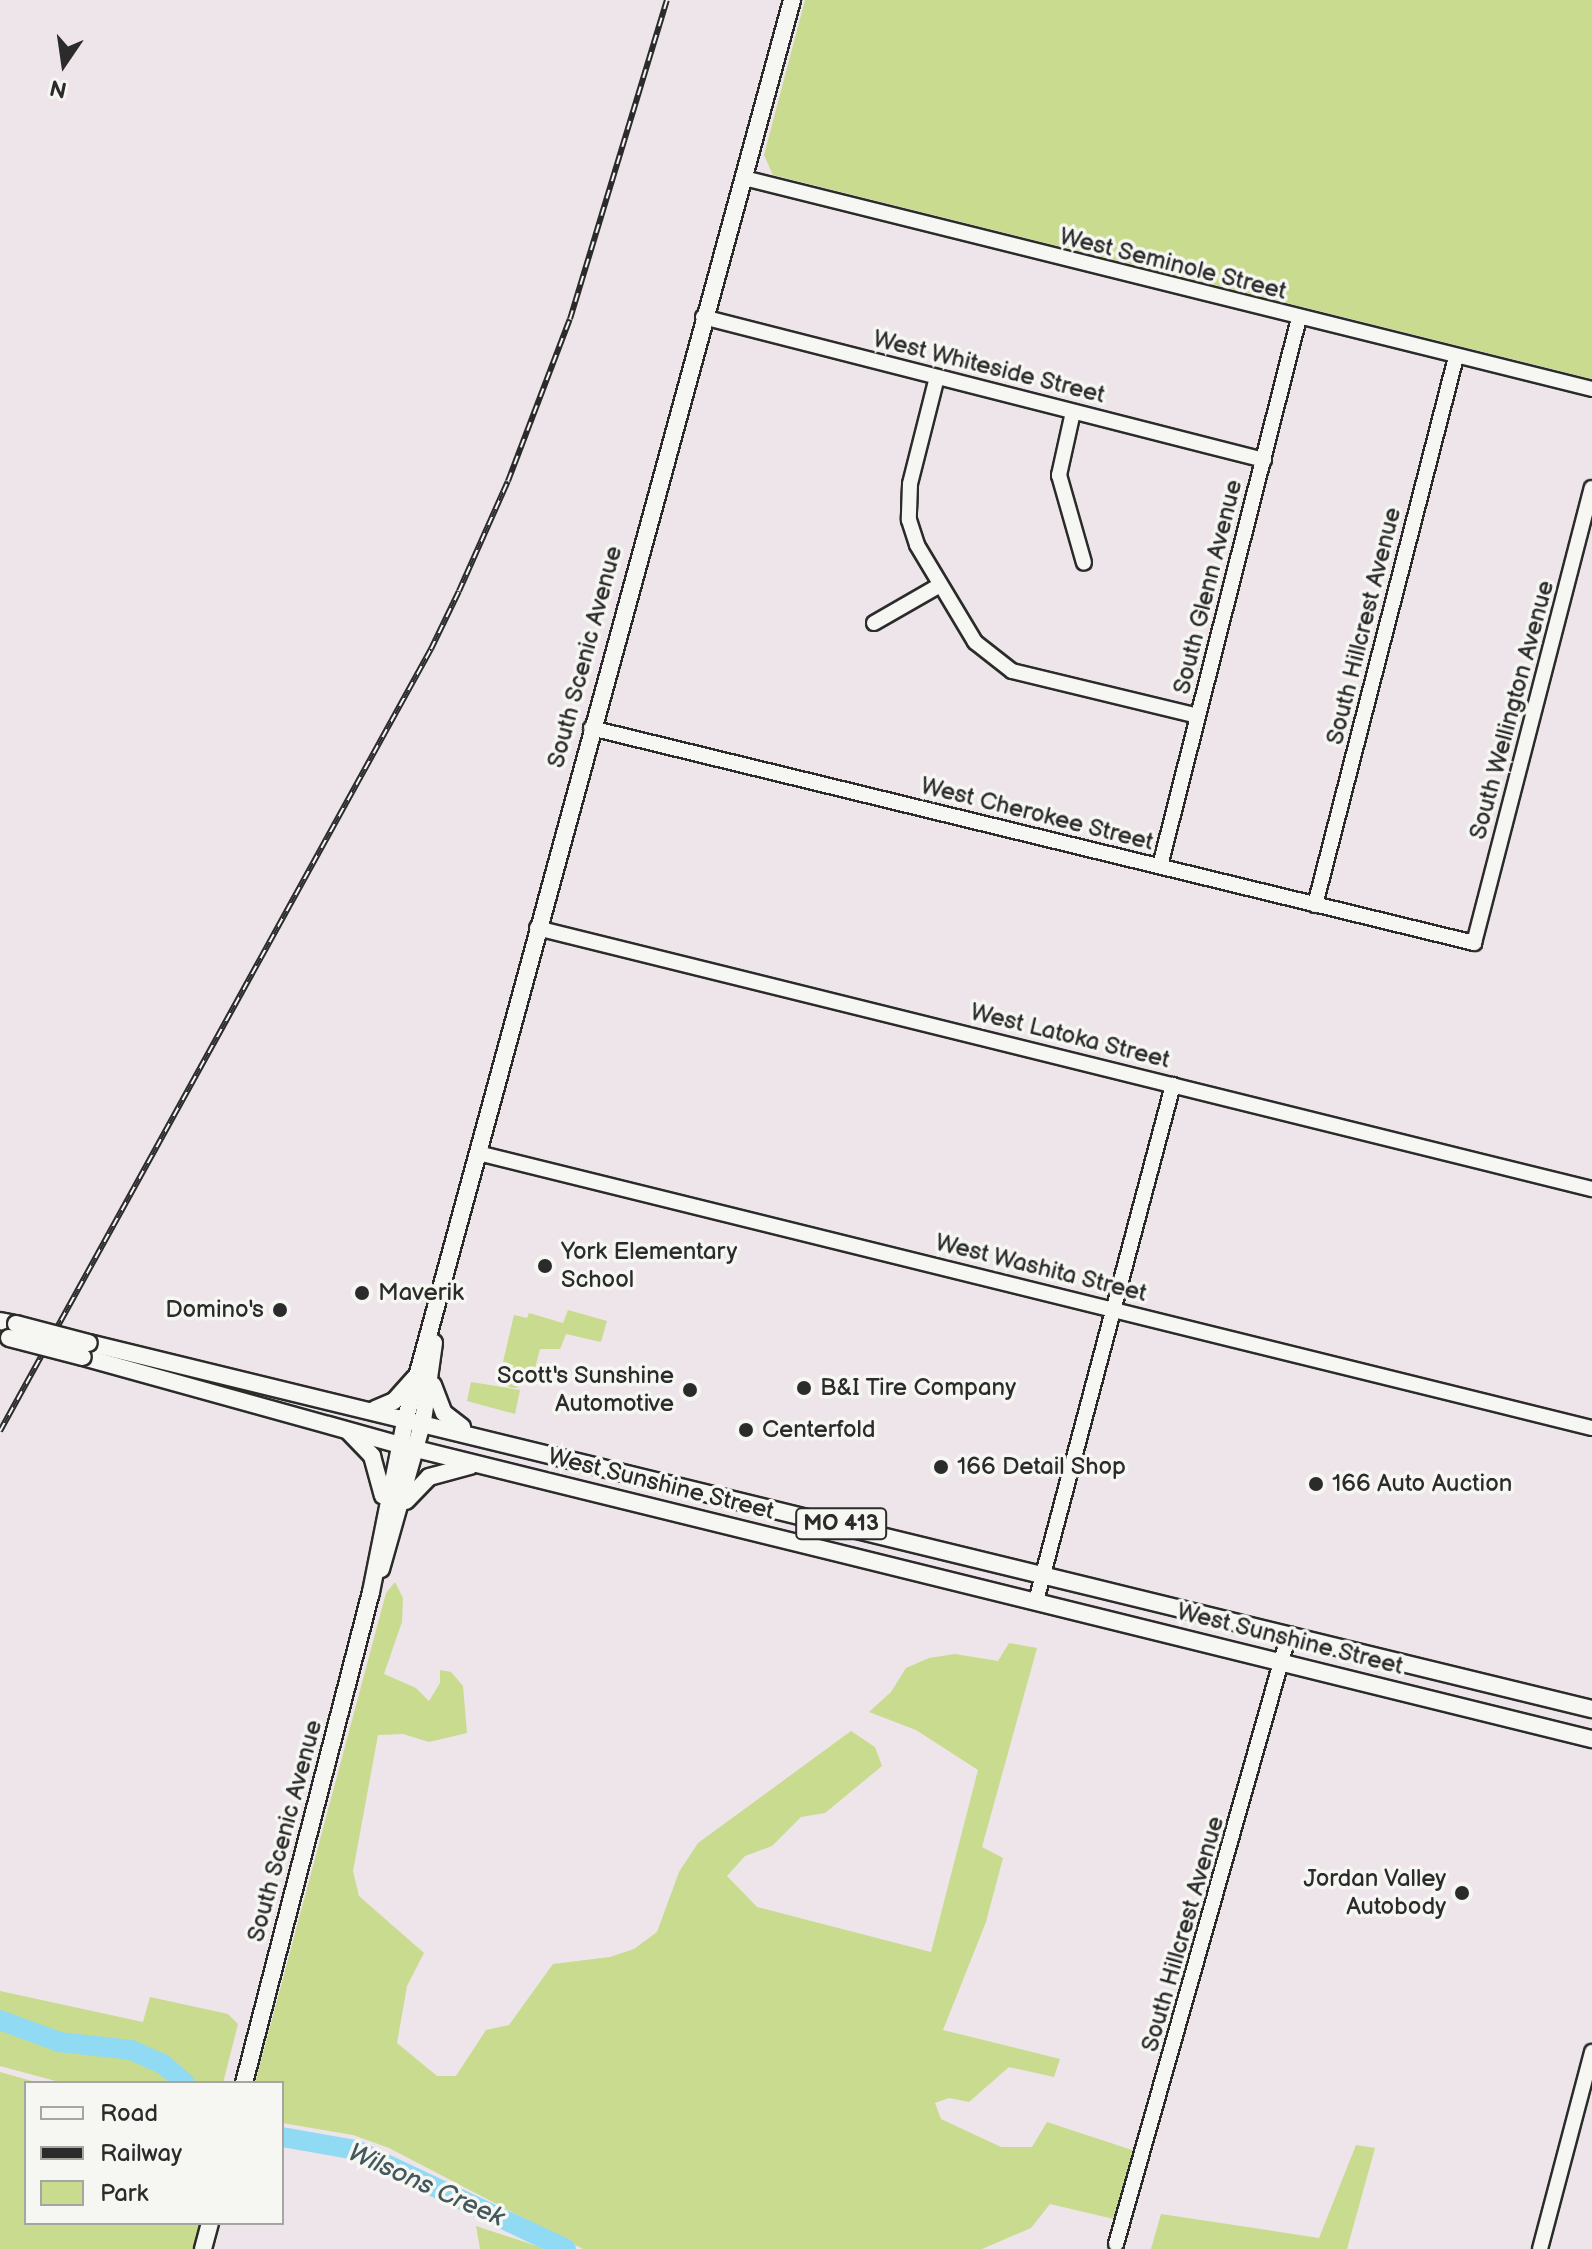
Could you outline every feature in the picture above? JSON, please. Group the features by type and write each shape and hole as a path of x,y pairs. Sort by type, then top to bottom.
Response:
{"main road":[{"name":"South Scenic Avenue","path":"245,2081 392,1511 478,1153 537,928 792,0"},
{"name":"West Sunshine Street","path":"6,1330 473,1433 1592,1709"},
{"name":"West Sunshine Street","path":"86,1350 408,1446 1592,1739"},
{"path":"366,1408 394,1401 426,1375 444,1413 473,1433"},
{"path":"347,1430 376,1465 392,1511 429,1477 453,1467 484,1465"},
{"path":"203,2249 209,2225"}],"street":[{"name":"West Seminole Street","path":"744,178 1592,389"},
{"name":"West Whiteside Street","path":"703,317 1264,460"},
{"name":"South Glenn Avenue","path":"1160,866 1299,318"},
{"name":"South Hillcrest Avenue","path":"1315,905 1456,357"},
{"path":"937,377 908,502 913,538 975,642 1003,667 1198,716"},
{"path":"1073,412 1059,475 1084,563"},
{"name":"South Wellington Avenue","path":"1474,943 1592,488"},
{"path":"874,623 940,585"},
{"name":"West Cherokee Street","path":"591,728 1474,943"},
{"name":"West Latoka Street","path":"537,928 1592,1189"},
{"path":"1036,1601 1173,1085"},
{"name":"West Washita Street","path":"478,1153 1592,1428"},
{"name":"South Hillcrest Avenue","path":"1116,2244 1289,1634"},
{"path":"1540,2249 1592,2052"}],"green space":[{"path":"805,0 1592,0 1592,379 773,175 764,155"},
{"path":"568,1310 607,1321 601,1342 566,1334 560,1349 540,1349 534,1372 503,1362 514,1315 527,1318 529,1313 563,1323"},
{"path":"510,1366 518,1366 525,1377 518,1388 510,1388 503,1381 503,1373"},
{"path":"471,1382 520,1390 515,1414 467,1401"},
{"path":"395,1582 403,1598 402,1622 384,1674 416,1688 429,1701 440,1683 440,1670 451,1672 463,1686 467,1733 429,1742 403,1734 378,1735 353,1871 359,1896 424,1953 407,1986 397,2043 437,2076 456,2076 486,2030 509,2025 553,1964 610,1957 634,1949 657,1932 679,1872 698,1843 851,1731 875,1747 882,1766 825,1813 801,1817 772,1846 745,1856 727,1876 757,1907 931,1952 978,1770 916,1730 869,1712 891,1692 906,1668 929,1658 955,1654 998,1661 1009,1643 1037,1648 982,1847 1003,1858 986,1922 943,2030 1060,2059 1054,2077 1009,2067 969,2102 949,2098 935,2103 941,2119 1001,2147 1032,2147 1047,2122 1135,2151 1114,2219 1050,2204 1031,2228 982,2249 583,2249 389,2148 353,2135 284,2123 284,2081 256,2081 386,1593"},
{"path":"0,1991 143,2022 150,1997 228,2014 238,2024 224,2081 56,2081 0,2066"},
{"path":"0,2072 32,2081 24,2081 24,2225 199,2225 193,2249 0,2249"},
{"path":"1356,2145 1375,2148 1347,2249 1151,2249 1161,2214 1319,2238"},
{"path":"476,2226 546,2249 480,2249"}],"waterway":[{"name":"Wilsons Creek","path":"0,2020 59,2042 131,2050 163,2064 183,2081"},
{"name":"Wilsons Creek","path":"284,2137 356,2150 566,2249"}],"railway":[{"path":"0,1431 431,649 459,591 508,481 570,319 667,0"}],"place":[{"name":"York Elementary School","path":"545,1266"},
{"name":"Maverik","path":"362,1293"},
{"name":"Domino's","path":"280,1310"},
{"name":"B&I Tire Company","path":"804,1388"},
{"name":"Scott's Sunshine Automotive","path":"690,1390"},
{"name":"Centerfold","path":"746,1430"},
{"name":"166 Detail Shop","path":"941,1467"},
{"name":"166 Auto Auction","path":"1316,1484"},
{"name":"Jordan Valley Autobody","path":"1462,1893"}]}
